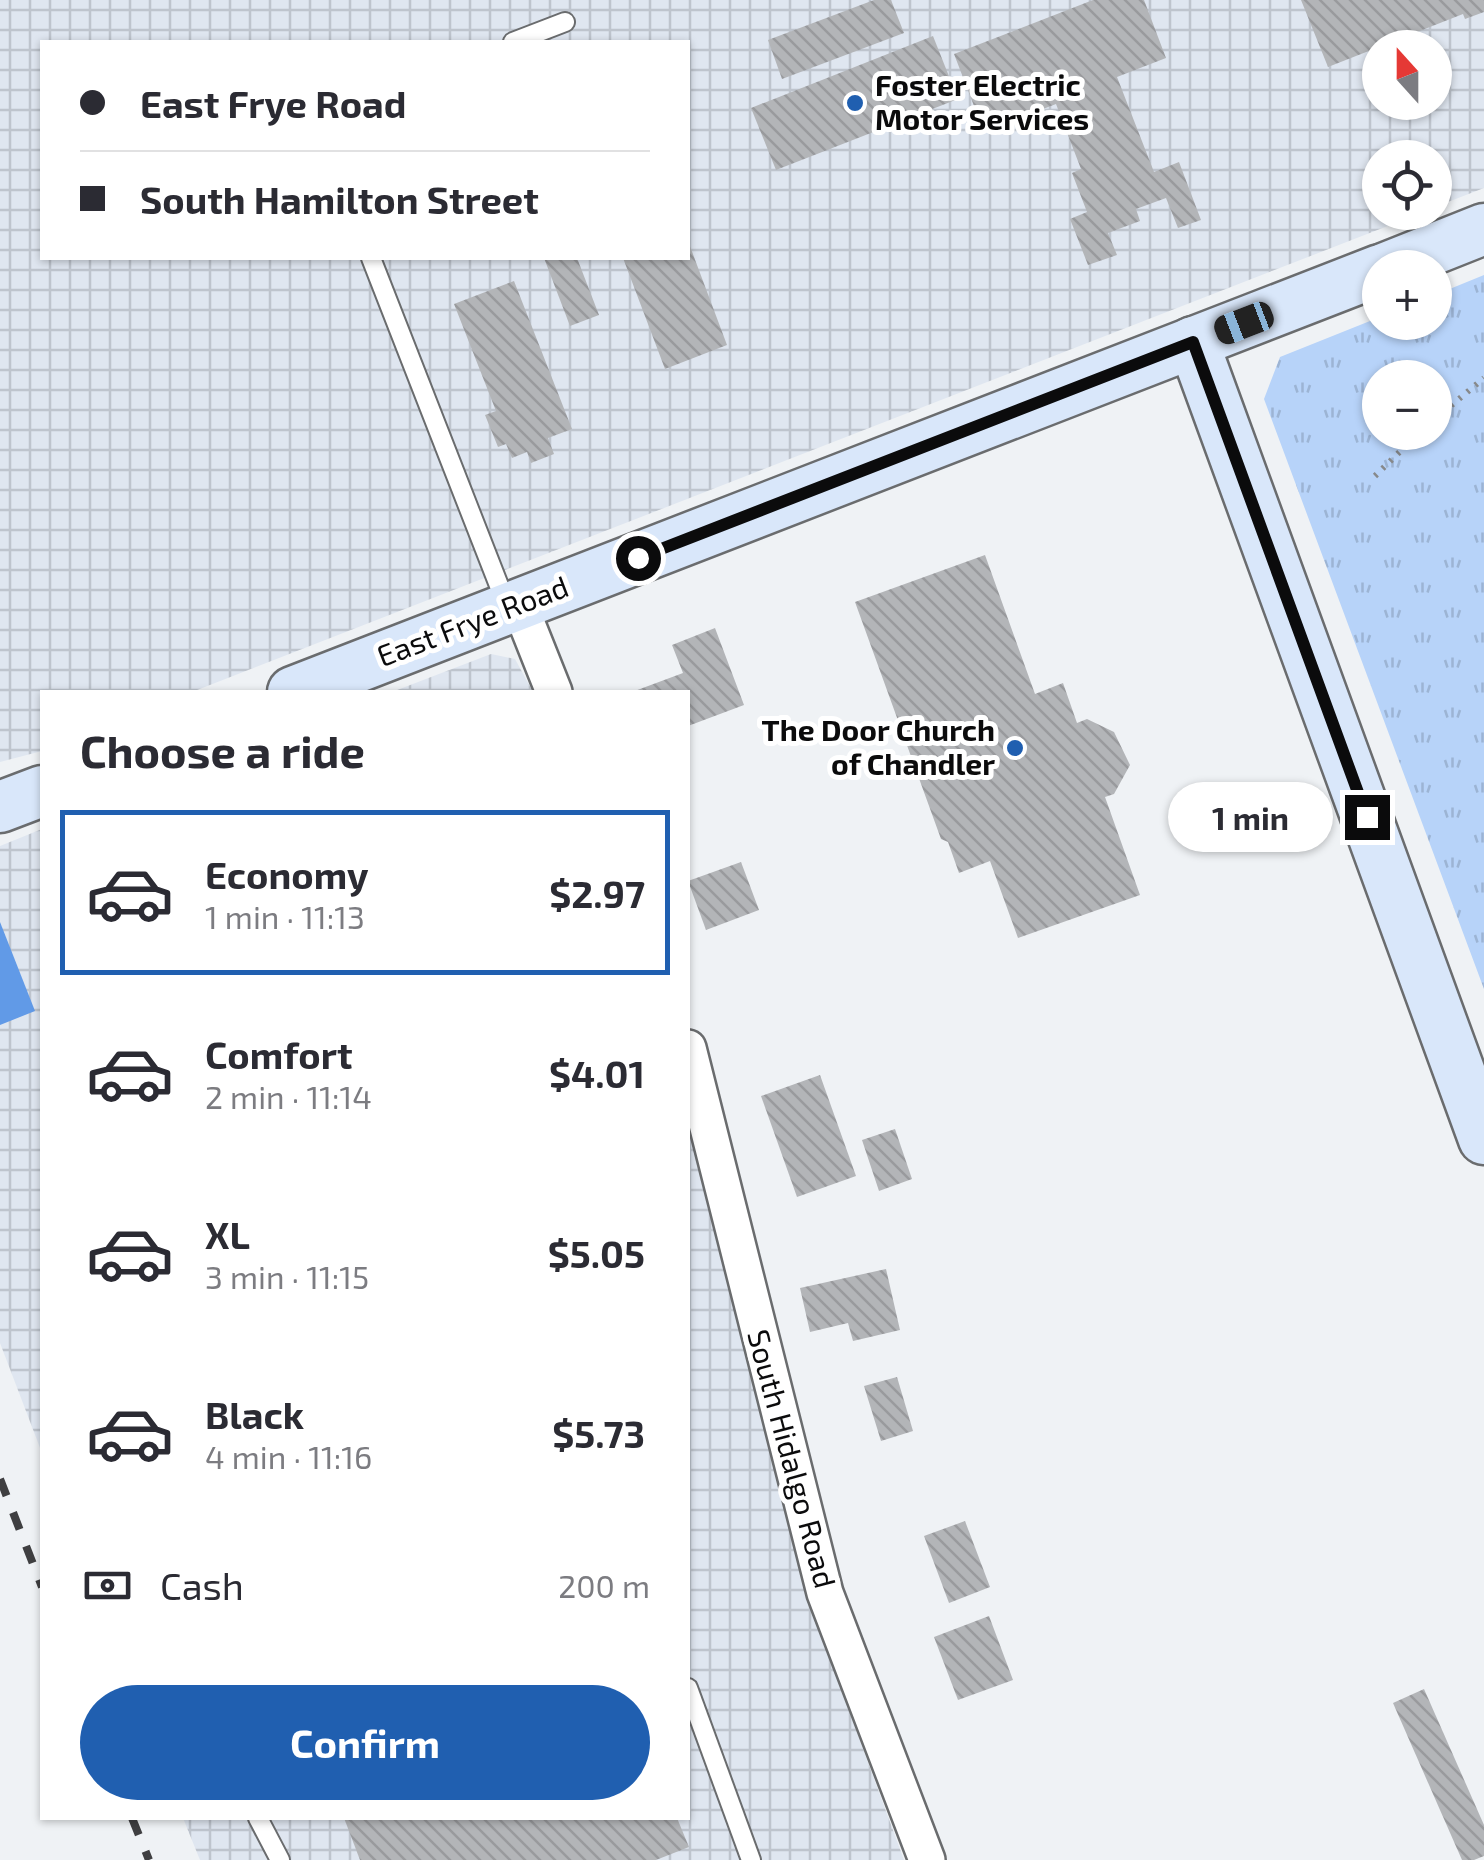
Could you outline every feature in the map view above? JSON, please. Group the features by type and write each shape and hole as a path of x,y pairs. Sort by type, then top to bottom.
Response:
{"street":[{"name":"East Frye Road","path":"1432,250 1484,230"},
{"name":"East Frye Road","path":"311,689 514,606 1362,277"},
{"path":"1193,342 1484,1139"},
{"path":"514,606 553,690"},
{"path":"0,807 40,791"},
{"name":"South Hidalgo Road","path":"690,1056 824,1593 926,1860"}],"lane":[{"path":"517,40 564,22"},
{"path":"372,260 514,606"},
{"path":"690,1694 750,1860"},
{"path":"259,1820 280,1860"}],"path":[{"path":"1452,405 1484,378"},
{"path":"1375,476 1402,450"}],"shaded area":[{"path":"0,0 1484,0 1484,188 1452,200 1452,140 1362,140 1362,230 1377,230 197,690 40,690 40,752 0,762"},
{"path":"491,654 515,659 532,690 397,690"},
{"path":"40,830 40,1448 0,1343 0,846"},
{"path":"690,1122 813,1613 904,1860 200,1860 184,1820 690,1820"}],"green space":[{"path":"1484,275 1484,989 1264,399 1280,357 1362,324 1362,340 1452,340 1452,288"}],"water":[{"path":"0,922 35,1011 0,1025"}],"building":[{"path":"874,0 891,0 904,33 782,79 768,40"},
{"path":"1093,0 1144,0 1166,58 1117,77 1154,172 1179,162 1201,220 1178,228 1166,198 1136,209 1140,221 1108,233 1117,255 1088,265 1070,219 1087,212 1072,173 1081,169 1056,104 984,132 954,54"},
{"path":"1301,0 1484,0 1484,12 1465,19 1463,14 1422,30 1362,30 1362,54 1328,67"},
{"name":"Foster Electric Motor Services","path":"933,36 958,99 776,170 751,108"},
{"path":"690,246 727,345 665,369 624,260 690,260"},
{"path":"545,260 578,260 599,315 570,326"},
{"path":"514,281 572,429 548,438 554,454 531,463 527,452 512,458 506,444 498,447 485,415 496,411 454,304"},
{"name":"The Door Church of Chandler","path":"985,555 1035,694 1063,683 1077,723 1087,719 1114,732 1130,765 1114,794 1105,797 1140,895 1018,938 990,861 959,873 948,842 941,839 855,602"},
{"path":"715,628 744,705 690,725 690,690 637,690 683,673 672,645"},
{"path":"741,862 759,910 706,930 690,880"},
{"path":"820,1075 856,1176 797,1197 761,1096"},
{"path":"895,1129 912,1179 879,1191 862,1140"},
{"path":"886,1269 900,1330 853,1341 848,1323 810,1332 800,1288"},
{"path":"897,1377 913,1431 881,1441 864,1386"},
{"path":"965,1521 990,1587 949,1603 924,1536"},
{"path":"989,1616 1013,1680 958,1700 934,1637"},
{"path":"1424,1689 1484,1825 1484,1856 1474,1860 1462,1860 1393,1703"},
{"path":"345,1820 678,1820 689,1847 656,1860 360,1860"}],"railway":[{"path":"0,1479 40,1582"},
{"path":"133,1820 149,1860"}],"place":[{"name":"Foster Electric Motor Services","path":"855,103"},
{"name":"The Door Church of Chandler","path":"1015,748"}],"route":[{"path":"638,558 1193,342 1367,817"}]}
